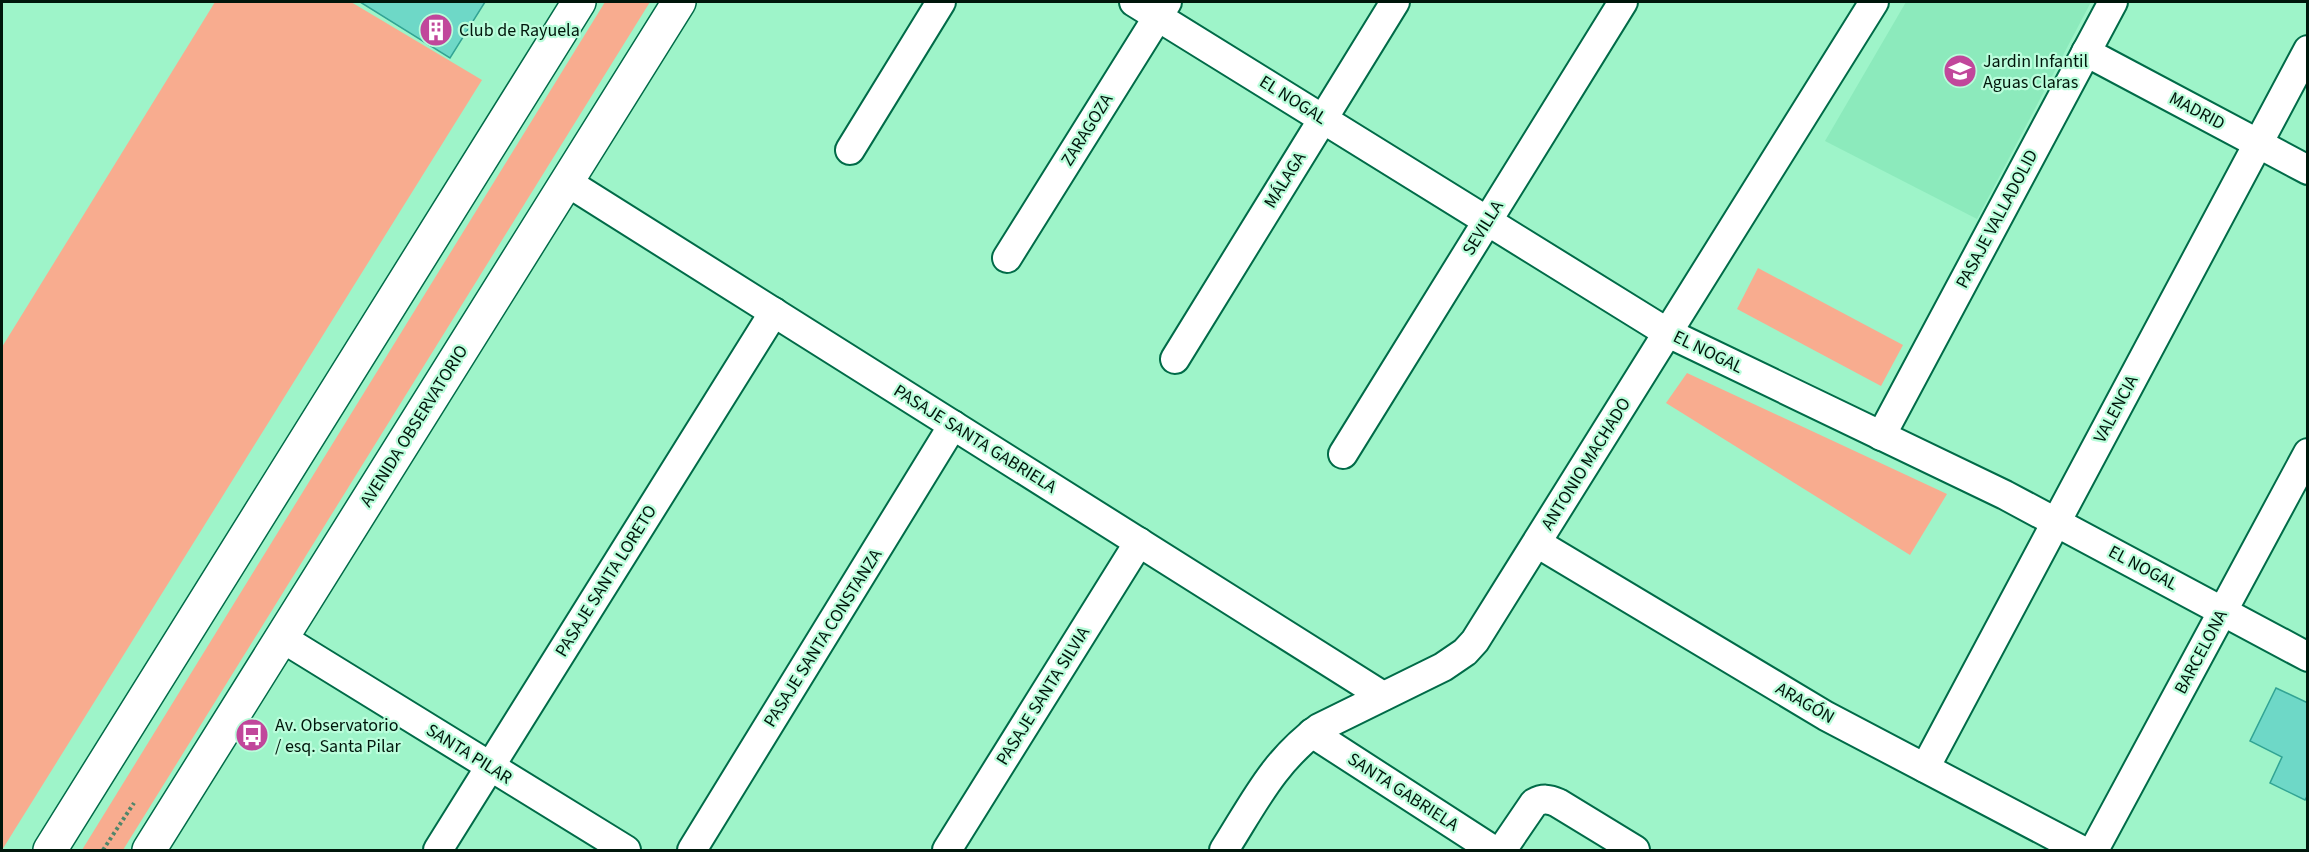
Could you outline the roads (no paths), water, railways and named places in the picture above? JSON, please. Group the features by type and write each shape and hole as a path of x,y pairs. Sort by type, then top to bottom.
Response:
{"main road":[{"path":"50,850 579,2"},
{"name":"AVENIDA OBSERVATORIO","path":"150,850 679,2"}],"street":[{"path":"850,150 941,2"},
{"name":"EL NOGAL","path":"1134,2 1163,9 1322,118 1668,333 2056,522 2307,657"},
{"name":"MÁLAGA","path":"1175,359 1395,2"},
{"name":"SEVILLA","path":"1343,454 1623,2"},
{"name":"ANTONIO MACHADO","path":"1224,850 1279,764 1291,750 1312,733 1443,668 1465,652 1484,629 1874,2"},
{"name":"PASAJE VALLADOLID","path":"1881,436 2113,2"},
{"name":"ZARAGOZA","path":"1007,258 1163,9"},
{"name":"VALENCIA","path":"1925,768 2307,50"},
{"name":"MADRID","path":"2086,51 2307,170"},
{"name":"PASAJE SANTA GABRIELA","path":"567,182 1383,696"},
{"name":"PASAJE SANTA LORETO","path":"438,850 774,312"},
{"name":"PASAJE SANTA CONSTANZA","path":"693,850 953,425"},
{"name":"BARCELONA","path":"2094,850 2307,453"},
{"name":"PASAJE SANTA SILVIA","path":"947,850 1139,542"},
{"name":"ARAGÓN","path":"1537,543 1808,705 2080,850"},
{"name":"SANTA PILAR","path":"282,638 626,850"},
{"name":"SANTA GABRIELA","path":"1312,733 1494,850"},
{"path":"1503,850 1534,802 1541,799 1550,799 1558,803 1635,850"}],"place":[{"name":"Club de Rayuela","path":"436,30"},
{"name":"Jardin Infantil Aguas Claras","path":"1960,71"},
{"name":"Av. Observatorio / esq. Santa Pilar","path":"252,735"}]}
